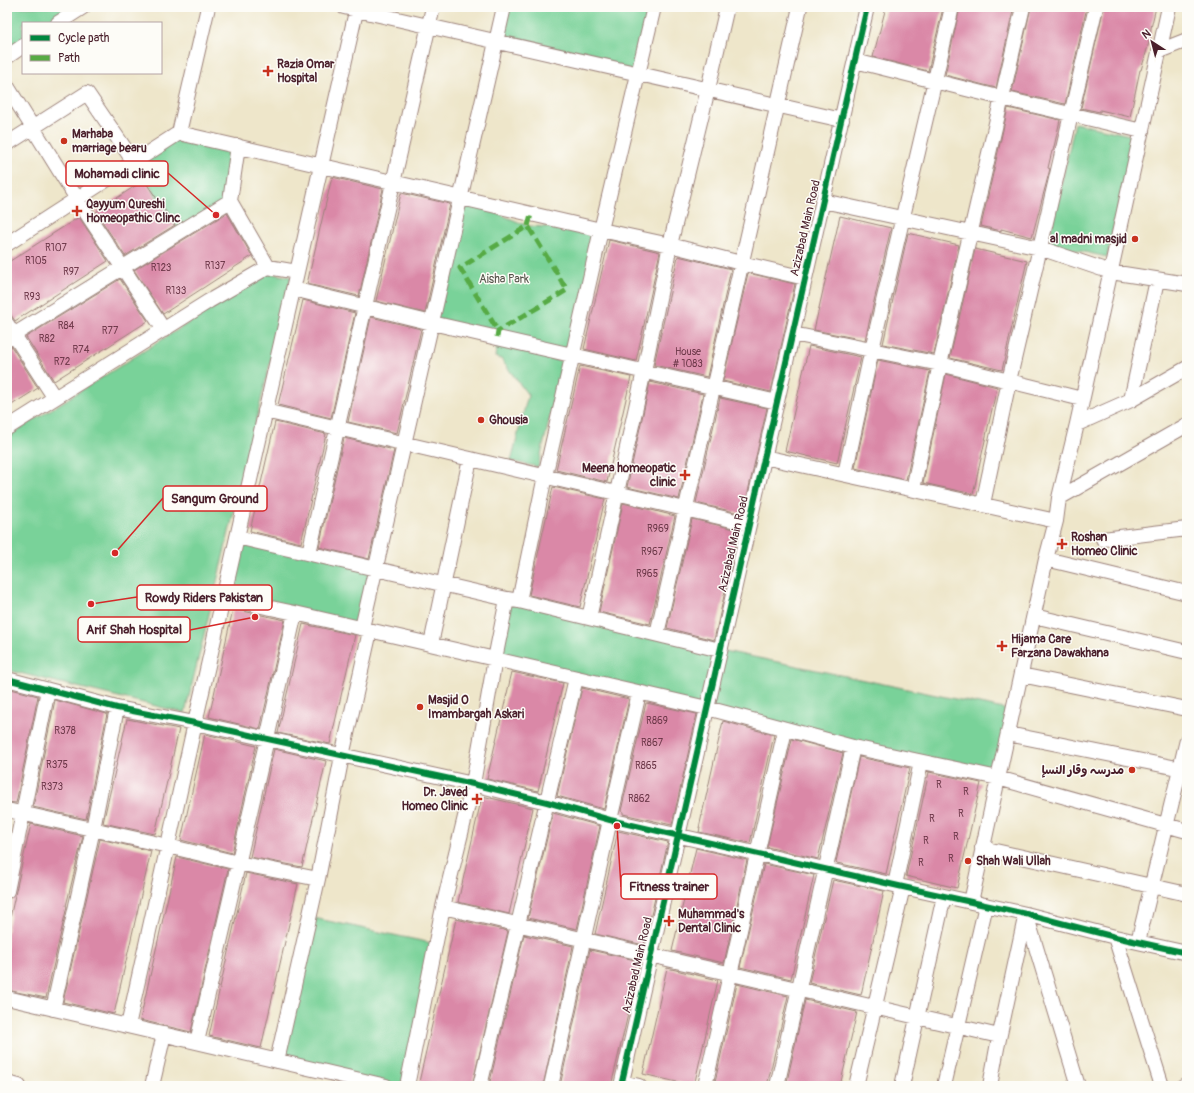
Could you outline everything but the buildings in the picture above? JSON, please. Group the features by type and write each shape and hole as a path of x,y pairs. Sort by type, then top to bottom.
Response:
{"street":[{"path":"60,22 83,7"},
{"path":"7,244 179,133 208,7"},
{"path":"309,554 433,7"},
{"path":"277,1061 318,879 366,630 376,569 504,7"},
{"path":"407,1086 443,907 473,784 495,659 513,600 545,476 654,7"},
{"path":"589,618 644,372 670,244 708,89 726,7"},
{"path":"657,634 800,7"},
{"name":"Azizabad Main Road","path":"621,1084 867,7"},
{"path":"845,474 902,218 952,7"},
{"path":"913,489 940,364 1023,7"},
{"path":"983,504 1009,381 1096,7"},
{"path":"971,902 1046,559 1056,521 1059,498 1077,424 1169,7"},
{"path":"128,1026 321,166 352,8 842,120"},
{"path":"1159,51 1187,40"},
{"path":"7,57 22,47"},
{"path":"855,61 1142,131"},
{"path":"7,86 77,199 164,330"},
{"path":"7,144 87,93 134,162"},
{"path":"179,133 601,230 670,244 805,278"},
{"path":"238,146 230,201 268,267"},
{"path":"54,397 9,333 123,268 230,201"},
{"path":"823,201 1040,248 1111,272 1187,284"},
{"path":"7,428 54,397 268,267 297,272"},
{"path":"1131,400 1157,280"},
{"path":"293,289 432,323 777,402"},
{"path":"793,334 940,364 1082,399"},
{"path":"1077,424 1131,400 1187,368"},
{"path":"265,411 749,524"},
{"path":"1059,498 1187,425"},
{"path":"764,457 1056,521"},
{"path":"431,644 470,459"},
{"path":"1103,539 1187,529"},
{"path":"237,537 513,600 720,650"},
{"path":"1046,559 1187,593"},
{"path":"223,598 295,613 707,708 853,747 998,778 1187,831"},
{"path":"198,1042 295,613"},
{"path":"1034,616 1187,652"},
{"path":"1021,675 1187,709"},
{"path":"480,1086 576,678"},
{"path":"7,679 117,708 267,738 342,756 473,784 547,802 610,820 678,834 1026,914 1115,937 1187,953"},
{"path":"7,891 24,814 48,690"},
{"path":"551,1086 610,820 640,693"},
{"path":"53,1009 93,829 117,708"},
{"path":"705,1086 785,730"},
{"path":"1008,734 1184,769"},
{"path":"1138,942 1166,826 1184,769 1187,740"},
{"path":"777,1086 853,747"},
{"path":"856,1086 875,1008 921,762"},
{"path":"7,810 238,863 318,879"},
{"path":"982,848 1187,894"},
{"path":"902,1086 916,1017 944,896"},
{"path":"944,1086 986,905"},
{"path":"443,907 1000,1036"},
{"path":"990,1086 1022,939 1026,914"},
{"path":"1026,914 1078,1086"},
{"path":"1115,937 1162,1086"},
{"path":"7,998 386,1086"},
{"path":"152,1086 164,1034"},
{"path":"7,1083 19,1086"},
{"path":"621,1084 638,1086"}],"green space":[{"path":"7,7 83,7 60,22 22,22 22,47 7,57"},
{"path":"504,7 654,7 638,74 496,42"},
{"path":"1075,123 1134,136 1107,257 1048,244"},
{"path":"179,133 238,146 230,201 180,232 134,162"},
{"name":"Aisha Park","path":"461,198 528,226 601,230 572,355 432,323"},
{"path":"268,273 291,277 185,713 7,670 7,437"},
{"path":"497,344 563,362 538,467 511,461 528,395 501,359 495,357"},
{"path":"237,537 376,569 362,628 223,598"},
{"path":"507,599 720,650 1013,711 998,778 495,659"},
{"path":"309,917 436,944 407,1086 386,1086 277,1061"}],"marked path":[{"path":"528,226 531,214"},
{"path":"497,337 498,331 567,290 528,226 460,268 498,331"}],"cycle path":[{"path":"621,1086 867,7"},
{"path":"7,679 117,708 195,723 473,784 547,802 610,820 1026,914 1115,937 1187,953"}],"place":[{"name":"Razia Omar Hospital","path":"268,71"},
{"name":"Marhaba marriage bearu","path":"64,141"},
{"name":"Qayyum Qureshi Homeopathic Clinc","path":"77,211"},
{"name":"Mohamadi clinic","path":"216,215"},
{"name":"al madni masjid","path":"1135,239"},
{"name":"Ghousia","path":"481,420"},
{"name":"Meena homeopatic clinic","path":"685,475"},
{"name":"Roshan Homeo Clinic","path":"1062,544"},
{"name":"Sangum Ground","path":"115,553"},
{"name":"Rowdy Riders Pakistan","path":"91,604"},
{"name":"Arif Shah Hospital","path":"255,617"},
{"name":"Hijama Care Farzana Dawakhana","path":"1002,646"},
{"name":"Masjid O Imambargah Askari","path":"420,707"},
{"name":"مدرسہ وقار النسإ","path":"1132,770"},
{"name":"Dr. Javed Homeo Clinic","path":"477,799"},
{"name":"Fitness trainer","path":"617,826"},
{"name":"Shah Wali Ullah","path":"968,861"},
{"name":"Muhammad's Dental Clinic","path":"669,921"}]}
